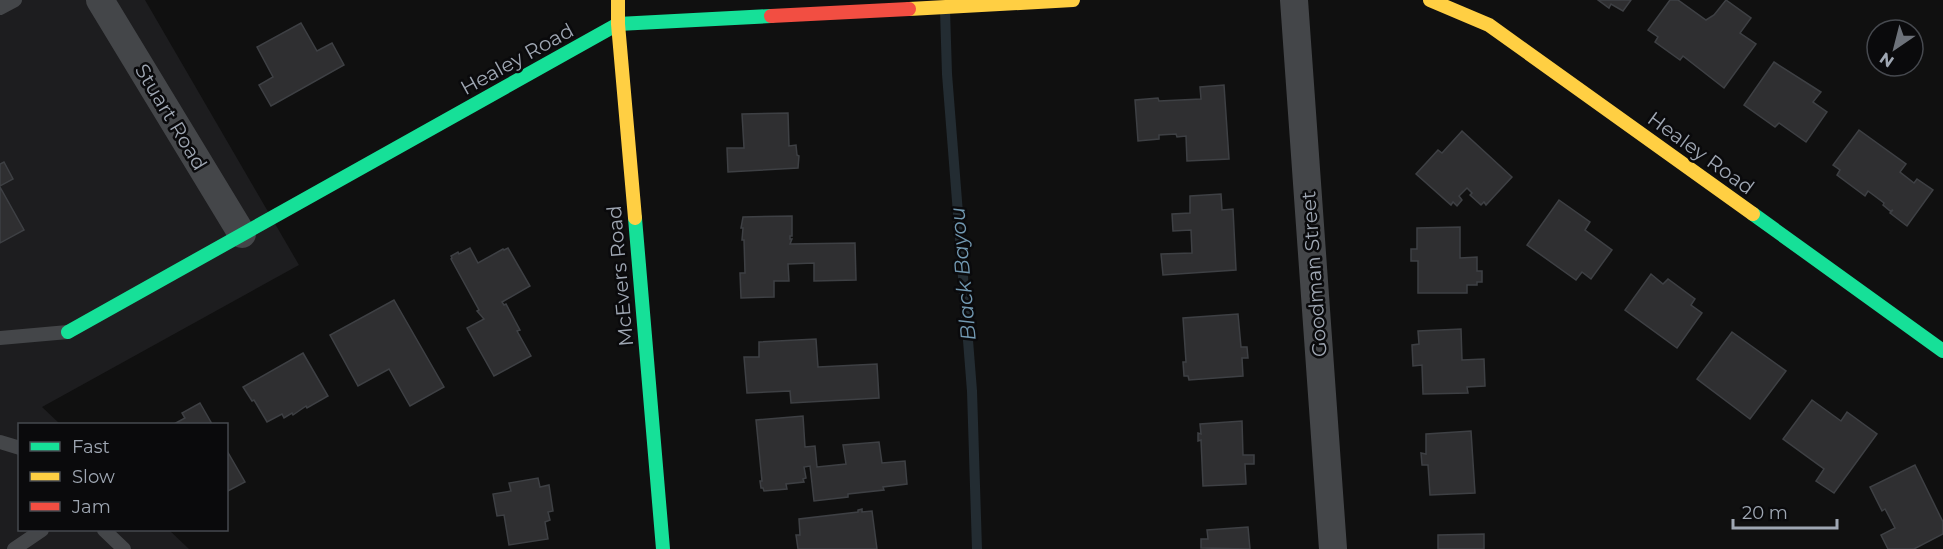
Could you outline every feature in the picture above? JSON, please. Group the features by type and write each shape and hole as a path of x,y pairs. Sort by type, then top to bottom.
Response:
{"street":[{"name":"Stuart Road","path":"100,0 242,234"},
{"name":"McEvers Road","path":"618,0 618,24 663,549"},
{"name":"Healey Road","path":"68,332 618,24 1073,0"},
{"name":"Goodman Street","path":"1294,0 1333,549"},
{"name":"Healey Road","path":"1430,0 1489,25 1943,351"}],"lane":[{"path":"0,8 15,0"},
{"path":"0,338 68,332"},
{"path":"0,442 18,447"},
{"path":"14,549 41,531"},
{"path":"105,531 124,549"}],"shaded area":[{"path":"0,0 145,0 299,265 42,407 59,423 18,423 18,531 170,531 189,549 0,549"}],"building":[{"path":"1598,0 1631,0 1623,11 1611,4 1609,8"},
{"path":"1670,0 1678,0 1706,20 1714,15 1726,0 1751,18 1740,33 1756,44 1724,88 1683,56 1680,60 1655,42 1658,37 1648,30"},
{"path":"301,23 317,51 332,43 344,65 271,106 259,85 273,77 257,47"},
{"path":"1774,62 1821,92 1813,102 1827,112 1806,142 1779,123 1775,127 1744,105"},
{"path":"1224,85 1229,159 1187,161 1186,136 1177,137 1176,134 1159,135 1159,139 1138,141 1135,100 1201,99 1200,87"},
{"path":"788,113 789,146 796,145 799,156 798,168 728,172 727,148 744,148 742,114"},
{"path":"1859,130 1906,164 1900,172 1914,183 1917,179 1933,190 1907,226 1890,213 1893,210 1890,211 1883,205 1884,203 1868,191 1865,196 1837,175 1840,170 1833,165"},
{"path":"1462,131 1512,177 1486,205 1484,202 1481,205 1470,195 1472,193 1467,188 1459,196 1462,200 1457,206 1453,202 1451,205 1416,174 1438,150 1442,153"},
{"path":"4,162 13,179 0,186 0,164"},
{"path":"0,187 24,230 0,243"},
{"path":"1221,194 1222,210 1233,209 1236,270 1163,275 1161,254 1192,253 1191,230 1173,231 1172,214 1190,213 1190,196"},
{"path":"1559,200 1590,222 1585,230 1612,250 1591,279 1582,272 1576,280 1527,245"},
{"path":"792,216 790,244 855,243 856,280 814,281 814,263 788,264 789,281 774,281 774,297 741,298 740,273 745,273 743,228 741,228 743,217"},
{"path":"1460,227 1460,258 1477,257 1477,271 1482,271 1482,282 1477,282 1477,285 1467,285 1467,293 1418,293 1418,261 1411,261 1411,249 1417,249 1417,228"},
{"path":"470,248 478,263 508,248 530,286 502,302 506,304 520,330 517,331 531,356 494,376 467,328 484,319 477,311 479,310 451,259 451,256"},
{"path":"1651,274 1663,284 1668,279 1695,299 1691,305 1702,313 1677,348 1625,310"},
{"path":"394,300 444,387 410,406 389,369 358,386 330,335"},
{"path":"1238,314 1241,347 1247,347 1248,358 1242,358 1243,376 1189,380 1188,376 1184,376 1183,362 1186,362 1183,318"},
{"path":"1461,329 1462,360 1484,359 1485,386 1467,387 1468,393 1423,394 1422,365 1413,366 1412,345 1419,344 1418,331"},
{"path":"1732,332 1786,371 1750,419 1697,379"},
{"path":"816,339 818,367 877,364 879,398 791,403 790,391 747,393 744,357 759,357 759,342"},
{"path":"303,353 328,396 293,415 292,413 284,418 282,414 267,422 243,387"},
{"path":"1812,400 1841,421 1847,412 1877,434 1834,493 1816,481 1824,469 1783,439"},
{"path":"200,403 211,423 176,423 185,418 182,413"},
{"path":"803,416 805,447 815,446 817,467 846,464 843,445 879,442 882,463 905,461 907,484 883,487 884,490 848,494 848,497 814,501 810,466 804,467 806,478 803,479 804,482 786,484 787,489 764,491 760,481 762,481 756,420"},
{"path":"1242,421 1243,455 1254,455 1254,464 1245,464 1246,484 1203,486 1201,440 1198,441 1198,433 1201,434 1200,424"},
{"path":"1471,431 1475,493 1430,495 1428,465 1422,465 1421,453 1426,454 1426,434"},
{"path":"228,452 245,482 228,491"},
{"path":"1915,465 1943,522 1943,534 1914,549 1888,549 1881,535 1895,528 1885,509 1882,511 1870,487"},
{"path":"538,478 540,487 549,485 553,511 548,512 550,520 545,522 548,539 509,545 504,515 497,516 493,494 511,491 509,483"},
{"path":"862,509 862,512 872,511 877,549 798,549 796,535 800,535 799,519 858,512"},
{"path":"1248,527 1250,549 1201,548 1201,539 1208,539 1207,530"},
{"path":"1484,534 1484,549 1438,549 1438,535"}],"waterway":[{"name":"Black Bayou","path":"945,10 947,74 972,391 977,549"}],"traffic: fast":[{"path":"68,332 618,24 771,16"},
{"path":"1753,214 1943,351"},
{"path":"635,218 663,549"}],"traffic: slow":[{"path":"618,0 618,24 635,218"},
{"path":"909,9 1073,0"},
{"path":"1430,0 1489,25 1753,214"}],"traffic: jam":[{"path":"771,16 909,9"}]}
